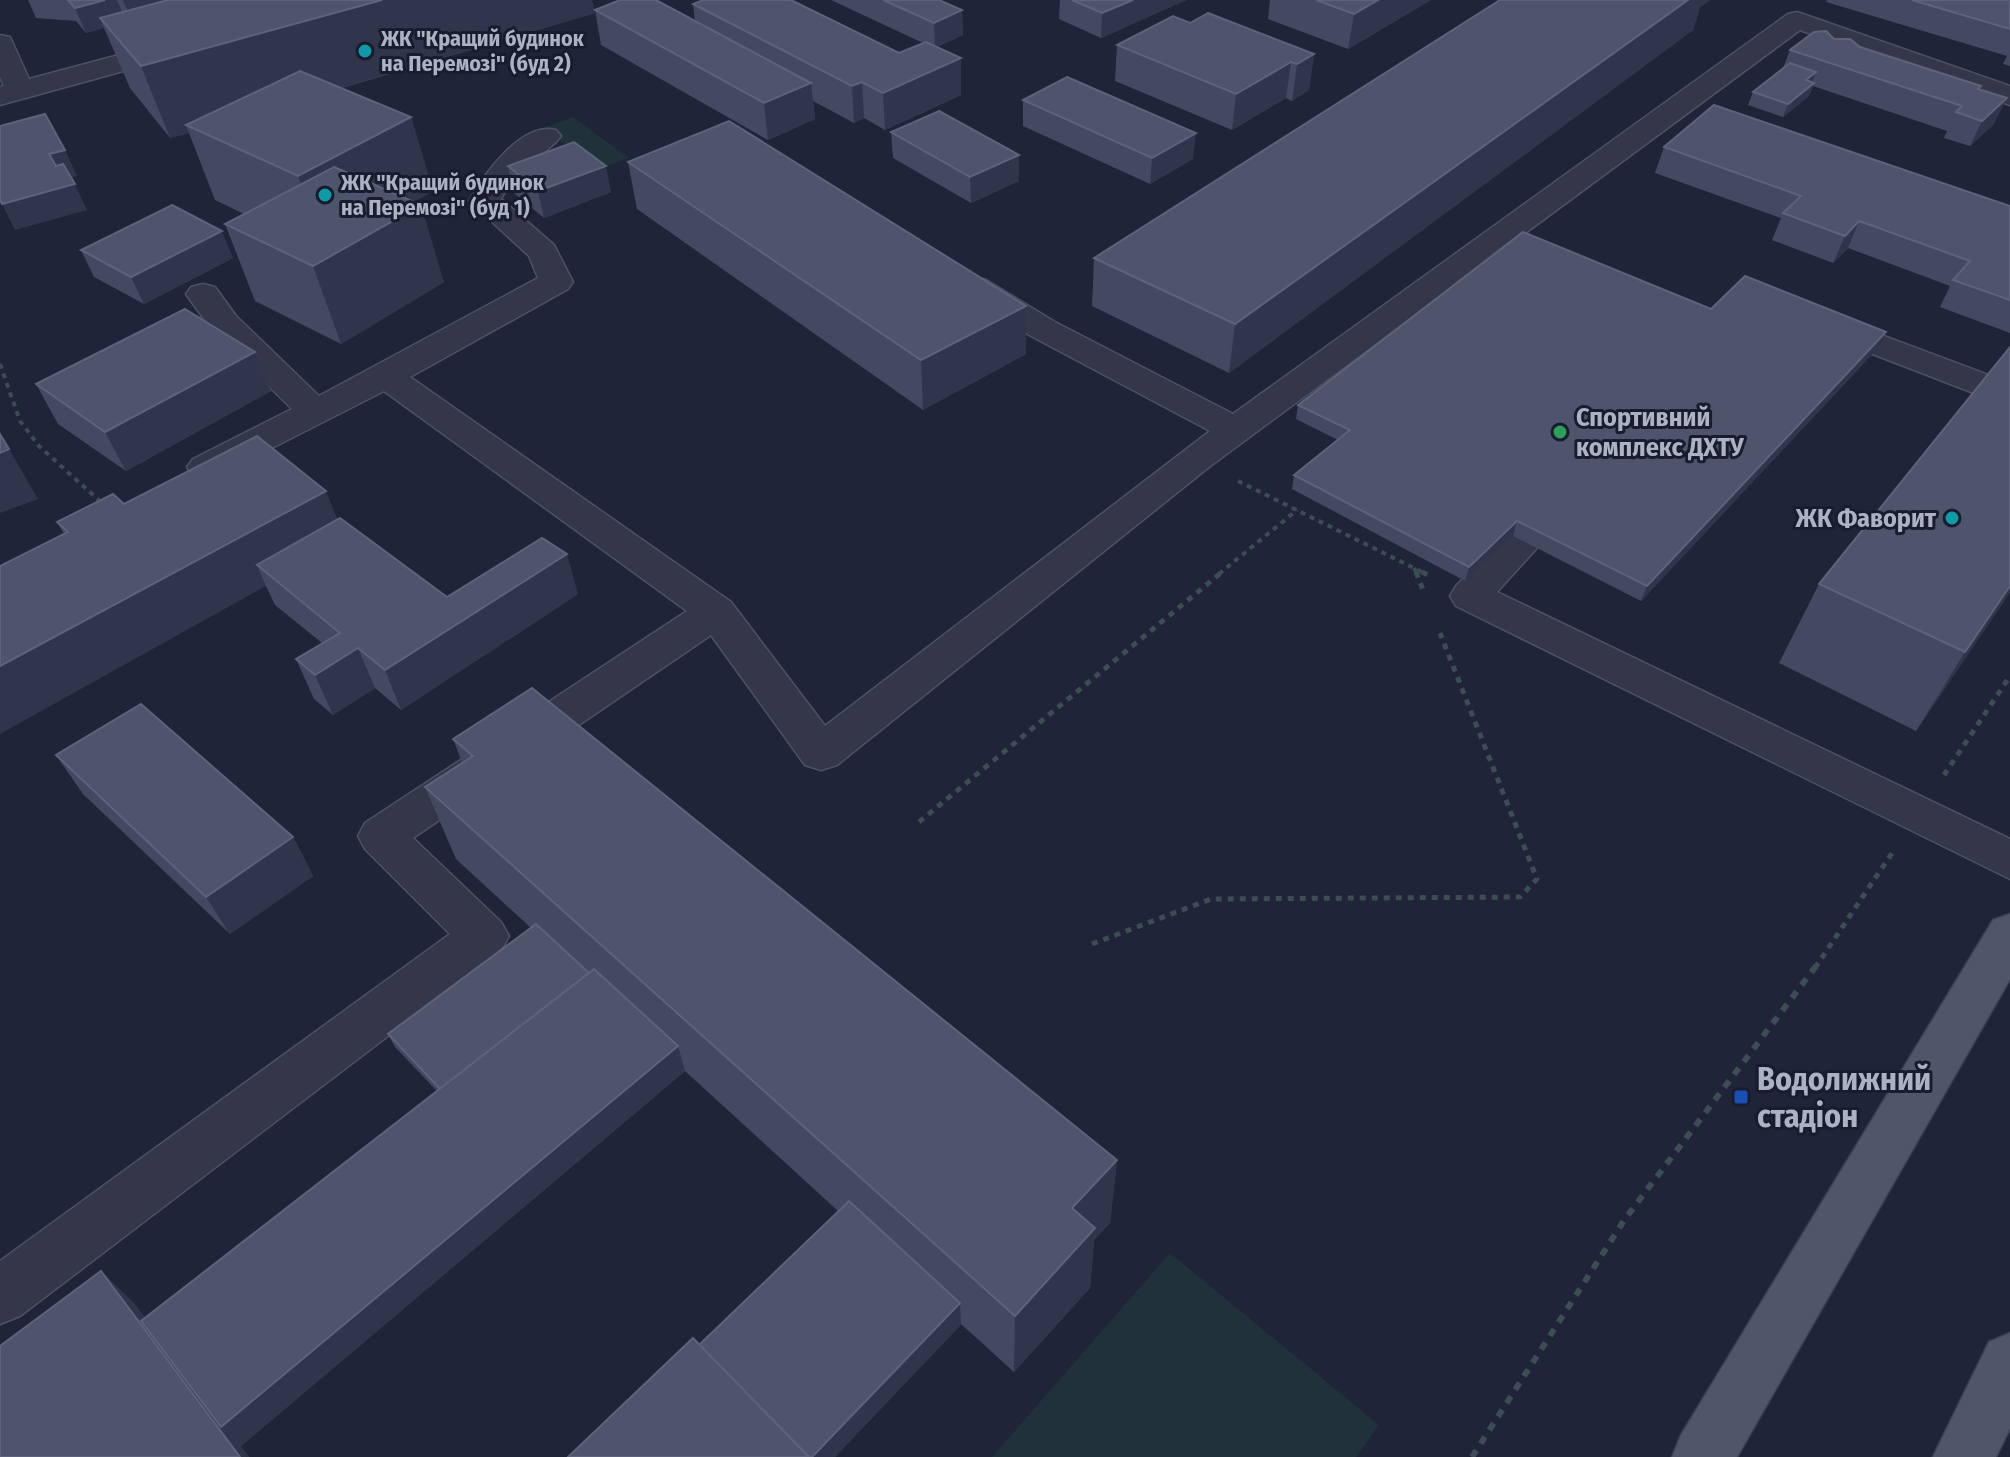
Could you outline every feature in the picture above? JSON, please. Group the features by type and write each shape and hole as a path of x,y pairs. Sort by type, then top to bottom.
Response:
{"main road":[{"path":"1703,1457 2010,934"},
{"path":"1964,1457 2010,1363"}],"street":[{"path":"386,376 716,612 821,753 1196,459 1799,7 2010,96"},
{"path":"0,43 10,93 196,42"},
{"path":"114,514 386,376 556,282 543,252 485,201 499,174 546,136"},
{"path":"949,272 1043,329 1235,430"},
{"path":"203,294 224,323 315,412"},
{"path":"1795,312 2010,396"},
{"path":"1588,471 1470,596 2010,860"},
{"path":"0,1296 484,936 381,836 716,612"}],"path":[{"path":"0,364 20,421 39,446 114,514"},
{"path":"1196,459 1470,596"},
{"path":"919,822 1297,510"},
{"path":"1414,568 1426,598"},
{"path":"1092,944 1211,899 1520,897 1537,879 1438,627"},
{"path":"1472,1457 1625,1219 1805,983 2010,676"}],"shaded area":[{"path":"573,117 629,158 598,170 543,128"},
{"path":"1170,1253 1379,1425 1356,1457 992,1457"}],"building":[{"path":"68,0 105,0 75,8"},
{"path":"168,0 382,0 141,66 100,18"},
{"path":"620,0 656,0 811,83 764,103 595,10"},
{"path":"703,0 791,0 899,53 926,42 961,58 883,93 862,82 852,86 693,4"},
{"path":"883,0 939,0 962,10 934,23"},
{"path":"1072,0 1133,0 1102,13"},
{"path":"1316,0 1378,0 1354,14"},
{"path":"1500,0 1688,0 1235,324 1094,258"},
{"path":"1912,0 2010,0 2010,29"},
{"path":"1208,13 1314,54 1297,64 1291,62 1236,94 1117,45 1173,16 1190,23"},
{"path":"1826,31 1834,39 1850,39 1860,47 1981,86 1978,89 2007,98 1982,121 1956,112 1962,106 1790,50 1814,32"},
{"path":"1790,63 1816,72 1806,80 1814,83 1788,104 1753,92"},
{"path":"300,71 411,117 298,176 186,125"},
{"path":"1067,77 1196,133 1152,158 1023,100"},
{"path":"1714,105 2010,206 2010,300 1953,280 1970,261 1859,221 1845,236 1783,213 1801,196 1664,147"},
{"path":"939,111 1019,155 970,177 891,132"},
{"path":"45,114 65,150 49,154 56,166 63,164 75,184 2,204 0,126"},
{"path":"729,121 1026,306 921,360 628,162"},
{"path":"574,142 606,166 538,191 508,166"},
{"name":"ЖК \"Кращий будинок на Перемозі\" (буд 1)","path":"334,167 421,205 313,266 225,224"},
{"path":"172,205 222,231 131,277 81,250"},
{"name":"Спортивний комплекс ДХТУ","path":"1523,232 1711,309 1745,276 1886,332 1647,586 1517,521 1469,567 1294,475 1350,430 1298,405"},
{"path":"185,309 255,352 105,432 36,384"},
{"name":"ЖК Фаворит","path":"2010,347 2010,586 1965,652 1819,584"},
{"path":"0,434 9,449 0,453"},
{"path":"257,436 326,491 0,666 0,566 68,532 57,522 113,494 124,504"},
{"path":"340,518 447,597 542,538 567,554 385,670 358,648 315,675 296,659 340,633 257,565"},
{"path":"532,688 1117,1160 1072,1208 1095,1228 1015,1316 425,787 473,756 453,739"},
{"path":"141,704 293,837 206,897 56,755"},
{"path":"536,924 589,973 440,1089 388,1034"},
{"path":"594,969 678,1046 221,1427 141,1321"},
{"path":"849,1201 960,1303 809,1457 699,1345"},
{"path":"101,1271 240,1457 0,1457 0,1346"},
{"path":"693,1338 809,1457 568,1457"}],"place":[{"name":"ЖК \"Кращий будинок на Перемозі\" (буд 2)","path":"365,51"},
{"name":"ЖК \"Кращий будинок на Перемозі\" (буд 1)","path":"325,195"},
{"name":"Спортивний комплекс ДХТУ","path":"1560,432"},
{"name":"ЖК Фаворит","path":"1952,518"},
{"name":"Водолижний стадіон","path":"1741,1097"}]}
